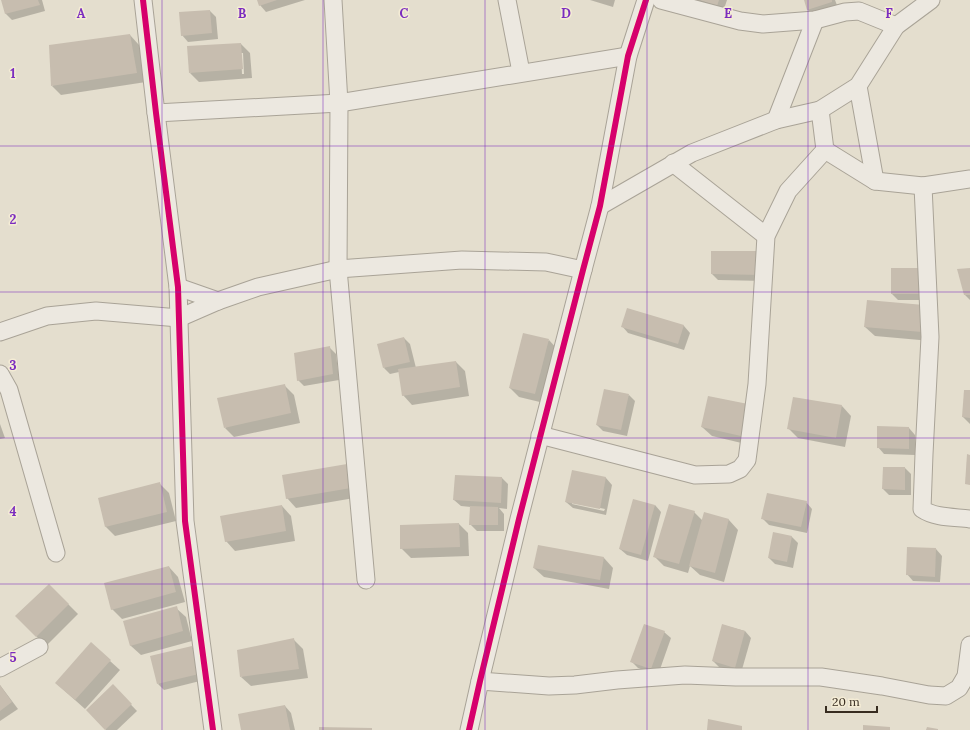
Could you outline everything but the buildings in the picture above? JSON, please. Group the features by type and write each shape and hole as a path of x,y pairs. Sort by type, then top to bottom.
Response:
{"street":[{"path":"143,0 178,287 185,521 213,730"},
{"path":"333,0 339,103 338,269 366,580"},
{"path":"507,0 522,72"},
{"path":"469,730 540,435 600,206 628,56 646,0"},
{"path":"661,0 740,21 763,24 815,20 845,12 859,11 896,26"},
{"path":"600,206 692,153 776,120 820,110 858,86 896,26 931,0"},
{"path":"776,120 815,20"},
{"path":"156,113 339,103 522,72 628,56"},
{"path":"858,86 875,181"},
{"path":"540,435 695,475 729,474 740,469 747,460 757,384 766,236 788,191 825,150 820,110"},
{"path":"825,150 875,181 924,186 970,179"},
{"path":"673,163 766,236"},
{"path":"924,186 930,337 922,508 928,513 936,515 970,519"},
{"path":"0,332 47,316 96,311 179,318 218,300 258,287 338,269 462,260 546,262 582,270"},
{"path":"178,287 218,300"},
{"path":"0,374 9,390 56,553"},
{"path":"480,681 549,686 686,675 736,677 821,677 929,695 946,696 959,688 966,676 970,645"},
{"path":"0,668 39,647"}],"cycle path":[{"path":"143,0 178,287 185,521 213,730"},
{"path":"469,730 519,519 600,206 628,56 646,0"}]}
